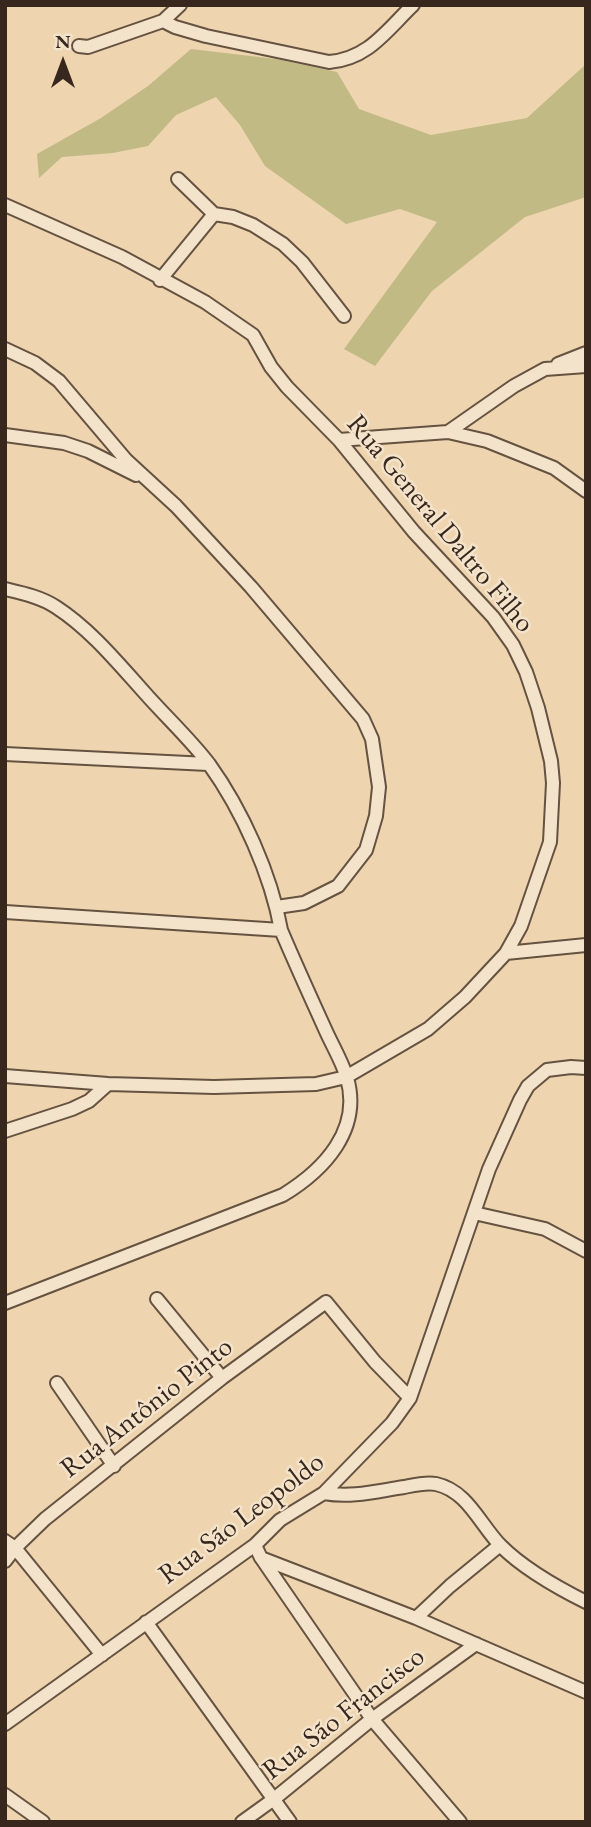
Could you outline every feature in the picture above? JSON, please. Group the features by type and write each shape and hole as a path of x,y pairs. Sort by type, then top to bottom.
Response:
{"street":[{"path":"79,46 88,47 163,21 180,5"},
{"path":"163,21 206,36 329,62 347,61 373,44 413,5"},
{"path":"178,179 214,214 233,217 253,225 284,244 302,262 344,316"},
{"name":"Rua General Daltro Filho","path":"5,205 122,257 160,280 205,302 253,335 271,367 287,387 339,440 414,532 493,617 513,645 526,672 538,708 551,761 553,783 550,842 521,926 506,953 465,997 428,1029 346,1077 316,1084 227,1087 108,1084 5,1076"},
{"path":"160,280 214,214"},
{"path":"5,349 35,363 59,380 126,460 176,506 251,587 363,719 372,739 379,787 376,816 366,850 338,886 304,903 276,907"},
{"path":"448,432 514,386 545,369 586,353"},
{"path":"545,369 586,366"},
{"path":"339,440 448,432 487,441 543,463 586,491"},
{"path":"5,435 64,443 88,451 146,480"},
{"path":"5,589 30,595 54,606 83,628 122,667 208,764 238,811 276,907 281,930 346,1077 351,1110 347,1128 332,1154 306,1181 251,1209 5,1303"},
{"path":"5,754 208,764"},
{"path":"5,912 281,930"},
{"path":"506,953 586,945"},
{"name":"Rua São Leopoldo","path":"5,1724 255,1545 280,1520 324,1493 392,1423 410,1398 488,1169 528,1086 547,1070 586,1068"},
{"path":"5,1131 72,1109 89,1101 108,1084"},
{"path":"474,1213 545,1229 586,1251"},
{"path":"158,1298 222,1378"},
{"name":"Rua Antônio Pinto","path":"5,1562 10,1545 114,1466 222,1378 326,1302 375,1362 410,1398"},
{"path":"57,1383 114,1466"},
{"path":"324,1493 356,1495 435,1484 452,1490 470,1507 500,1545 558,1588 586,1602"},
{"path":"10,1545 102,1655"},
{"path":"255,1545 261,1558 372,1719 460,1822"},
{"path":"416,1618 500,1545"},
{"path":"261,1558 416,1618 586,1692"},
{"path":"146,1622 290,1822"},
{"name":"Rua São Francisco","path":"242,1822 372,1719 476,1644"},
{"path":"5,1794 43,1822"}],"shaded area":[{"path":"191,49 276,59 337,72 359,109 431,135 527,118 586,64 586,197 525,217 432,291 375,366 344,349 437,222 400,209 346,224 265,166 240,125 216,97 176,115 148,146 113,153 62,157 39,178 37,154 101,118 148,86"}]}
